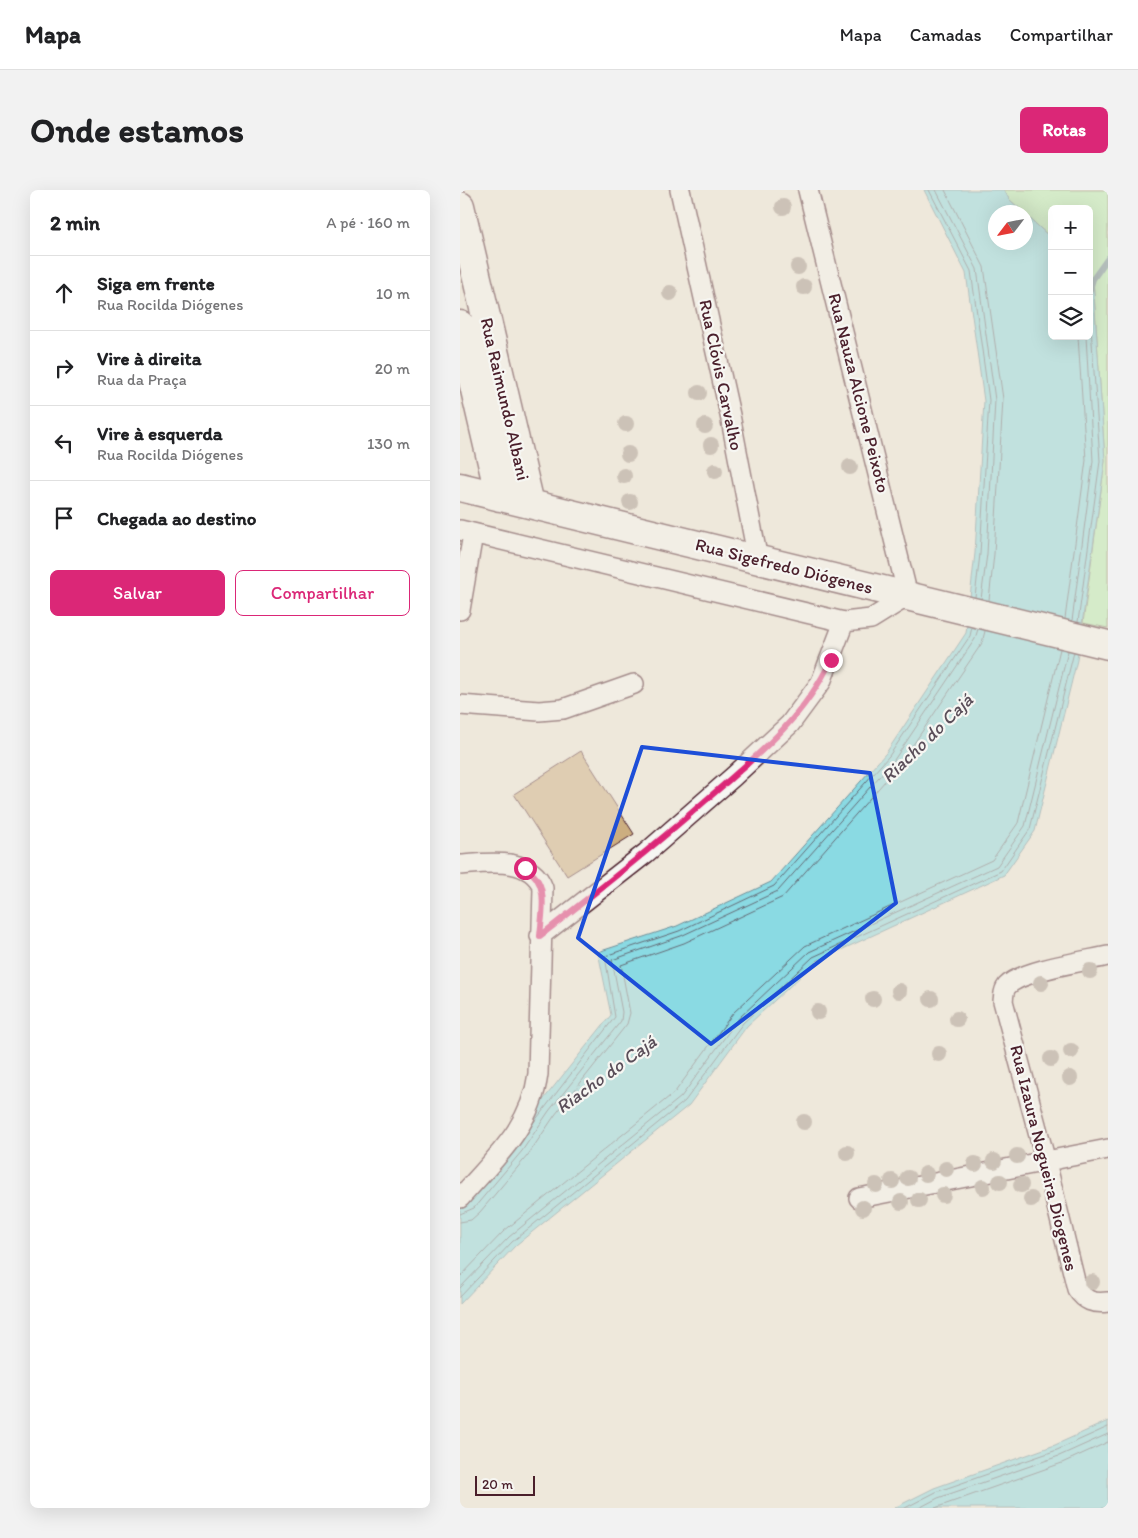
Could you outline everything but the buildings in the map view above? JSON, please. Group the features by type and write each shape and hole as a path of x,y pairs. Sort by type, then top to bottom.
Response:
{"main road":[{"name":"Rua Raimundo Albani","path":"460,206 530,504"},
{"name":"Rua Raimundo Albani","path":"460,325 500,497"},
{"path":"477,398 504,396"},
{"name":"Rua Sigefredo Diógenes","path":"460,487 1107,645"}],"street":[{"name":"Rua Clóvis Carvalho","path":"680,190 730,415 758,560"},
{"name":"Rua Nauza Alcione Peixoto","path":"808,190 908,596"},
{"path":"461,599 466,532 844,622 871,619 908,596"},
{"path":"540,936 646,853 790,724 821,682 844,622"},
{"path":"460,705 539,711 563,709 634,684"},
{"path":"460,865 510,864 525,868 537,876 543,888 540,936 538,1074 532,1106 513,1138 460,1198"},
{"name":"Rua Izaura Nogueira Diogenes","path":"1107,1302 1094,1303 1084,1299 1076,1289 1046,1162 1003,1001 1004,992 1008,986 1022,977 1108,956"},
{"path":"859,1198 1108,1149"}],"highlighted area":[{"path":"642,747 870,773 896,903 711,1044 578,938"}],"green space":[{"path":"1004,190 1108,190 1108,628 1083,623 1105,461 1093,279 1093,205 1048,205 1048,235 1033,221 1033,205 1015,205"}],"water":[{"name":"Riacho do Cajá","path":"924,190 1004,190 1015,205 988,205 988,250 1033,250 1033,221 1048,235 1048,340 1093,340 1093,279 1105,461 1077,660 1035,831 1004,875 817,961 747,1026 689,1105 516,1245 460,1304 460,1204 611,1015 598,952 677,926 771,882 886,753 966,633 975,553 984,401 966,273"},
{"path":"1108,1421 1108,1508 894,1508 934,1488 1055,1445"}],"waterway":[{"path":"1093,279 1108,258"}],"route":[{"path":"525,868 537,876 543,888 540,936 646,853 790,724 821,682 831,660"}]}
